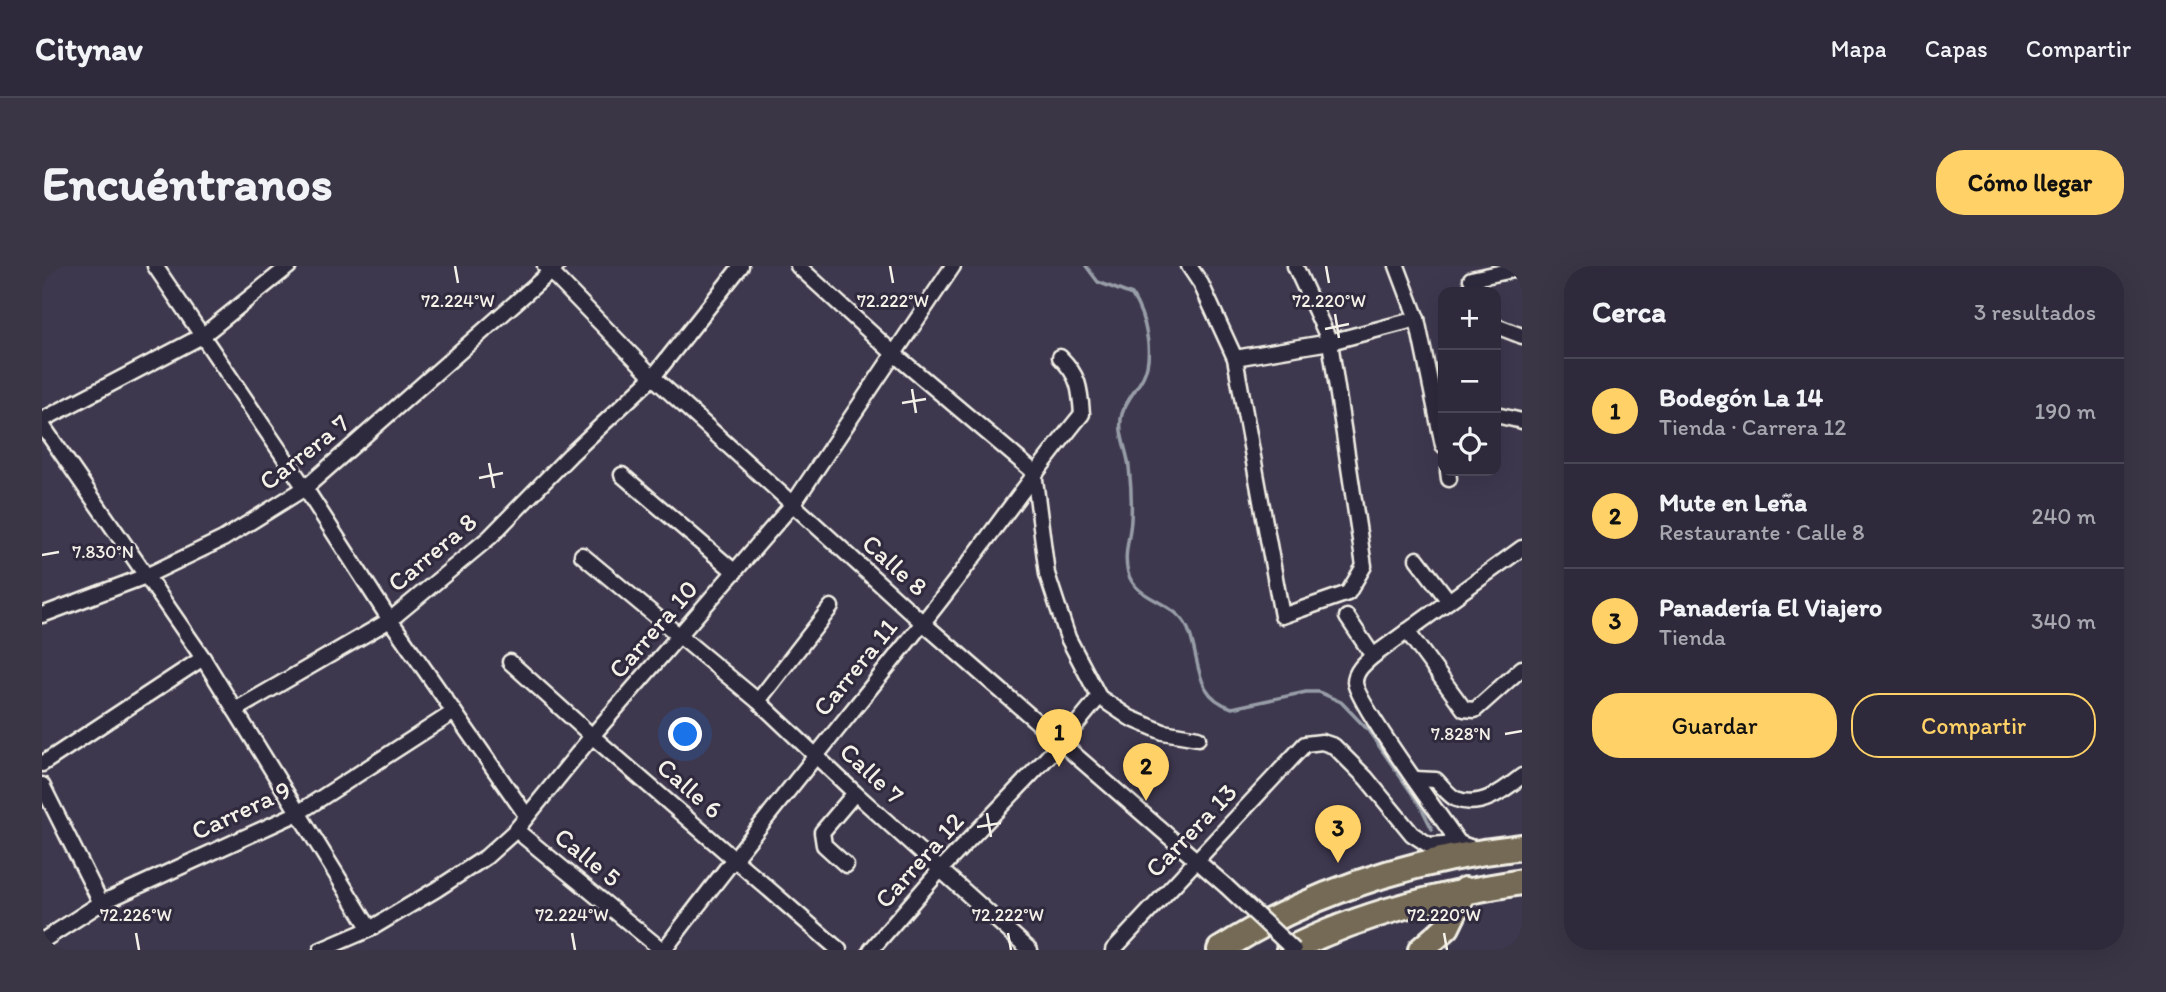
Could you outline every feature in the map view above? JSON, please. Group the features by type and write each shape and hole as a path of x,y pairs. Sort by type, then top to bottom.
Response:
{"highway":[{"path":"1220,950 1297,906 1338,889 1405,869 1483,851 1522,847"},
{"path":"1291,950 1363,919 1465,890 1522,881"},
{"path":"1421,950 1447,927 1465,890"}],"street":[{"path":"155,266 305,488 390,620 526,815"},
{"path":"42,420 202,336 289,266"},
{"name":"Carrera 8","path":"235,710 390,620 490,537 570,455 653,377 741,266"},
{"path":"798,266 893,353 1034,472 1047,574 1068,638 1099,697 1130,718 1163,732 1198,738"},
{"name":"Carrera 10","path":"321,950 370,929 486,857 516,830 592,736 793,504 953,266"},
{"path":"1189,266 1201,284 1235,358 1282,616 1348,593 1363,566 1330,342 1295,266"},
{"path":"1397,266 1416,319 1438,398"},
{"name":"Calle 8","path":"550,268 653,377 923,623 1226,886 1291,950"},
{"name":"Carrera 7","path":"42,615 146,576 223,539 305,488 550,268"},
{"path":"1471,279 1522,268"},
{"path":"1235,358 1330,342 1416,319"},
{"path":"1501,328 1522,336"},
{"name":"Carrera 11","path":"663,950 733,858 923,623 1034,472 1082,414 1075,372 1060,357"},
{"path":"1501,416 1522,421"},
{"path":"42,425 203,658 370,929"},
{"path":"622,475 735,572"},
{"path":"1483,851 1459,843 1414,779 1356,688 1355,680 1358,672 1373,656 1522,548"},
{"name":"Calle 7","path":"582,555 758,701 855,793 1030,950"},
{"path":"1417,559 1448,601"},
{"path":"758,701 831,607"},
{"path":"1347,617 1373,656"},
{"path":"1407,631 1464,709 1475,710 1522,668"},
{"path":"42,764 203,658"},
{"name":"Calle 6","path":"510,662 839,950"},
{"name":"Carrera 12","path":"871,950 940,869 1062,743 1099,697"},
{"name":"Carrera 9","path":"42,941 101,903 298,813 454,712"},
{"name":"Carrera 13","path":"1113,950 1305,744 1322,741 1334,746 1366,778 1412,834 1429,845 1459,843"},
{"path":"1414,779 1436,780 1454,799 1472,802 1499,793 1522,776"},
{"path":"42,785 101,903"},
{"path":"846,866 824,845 822,832 855,793"},
{"name":"Calle 5","path":"516,830 663,950"}],"waterway":[{"path":"1086,266 1098,282 1132,295 1141,313 1147,335 1147,367 1126,404 1121,421 1130,480 1131,520 1126,560 1132,582 1182,619 1192,641 1204,686 1219,702 1232,708 1306,692 1319,692 1341,702 1368,730 1420,805 1432,829"}],"place":[{"name":"Bodegón La 14","path":"1059,767"},
{"name":"Mute en Leña","path":"1146,801"},
{"name":"Panadería El Viajero","path":"1338,863"}]}
